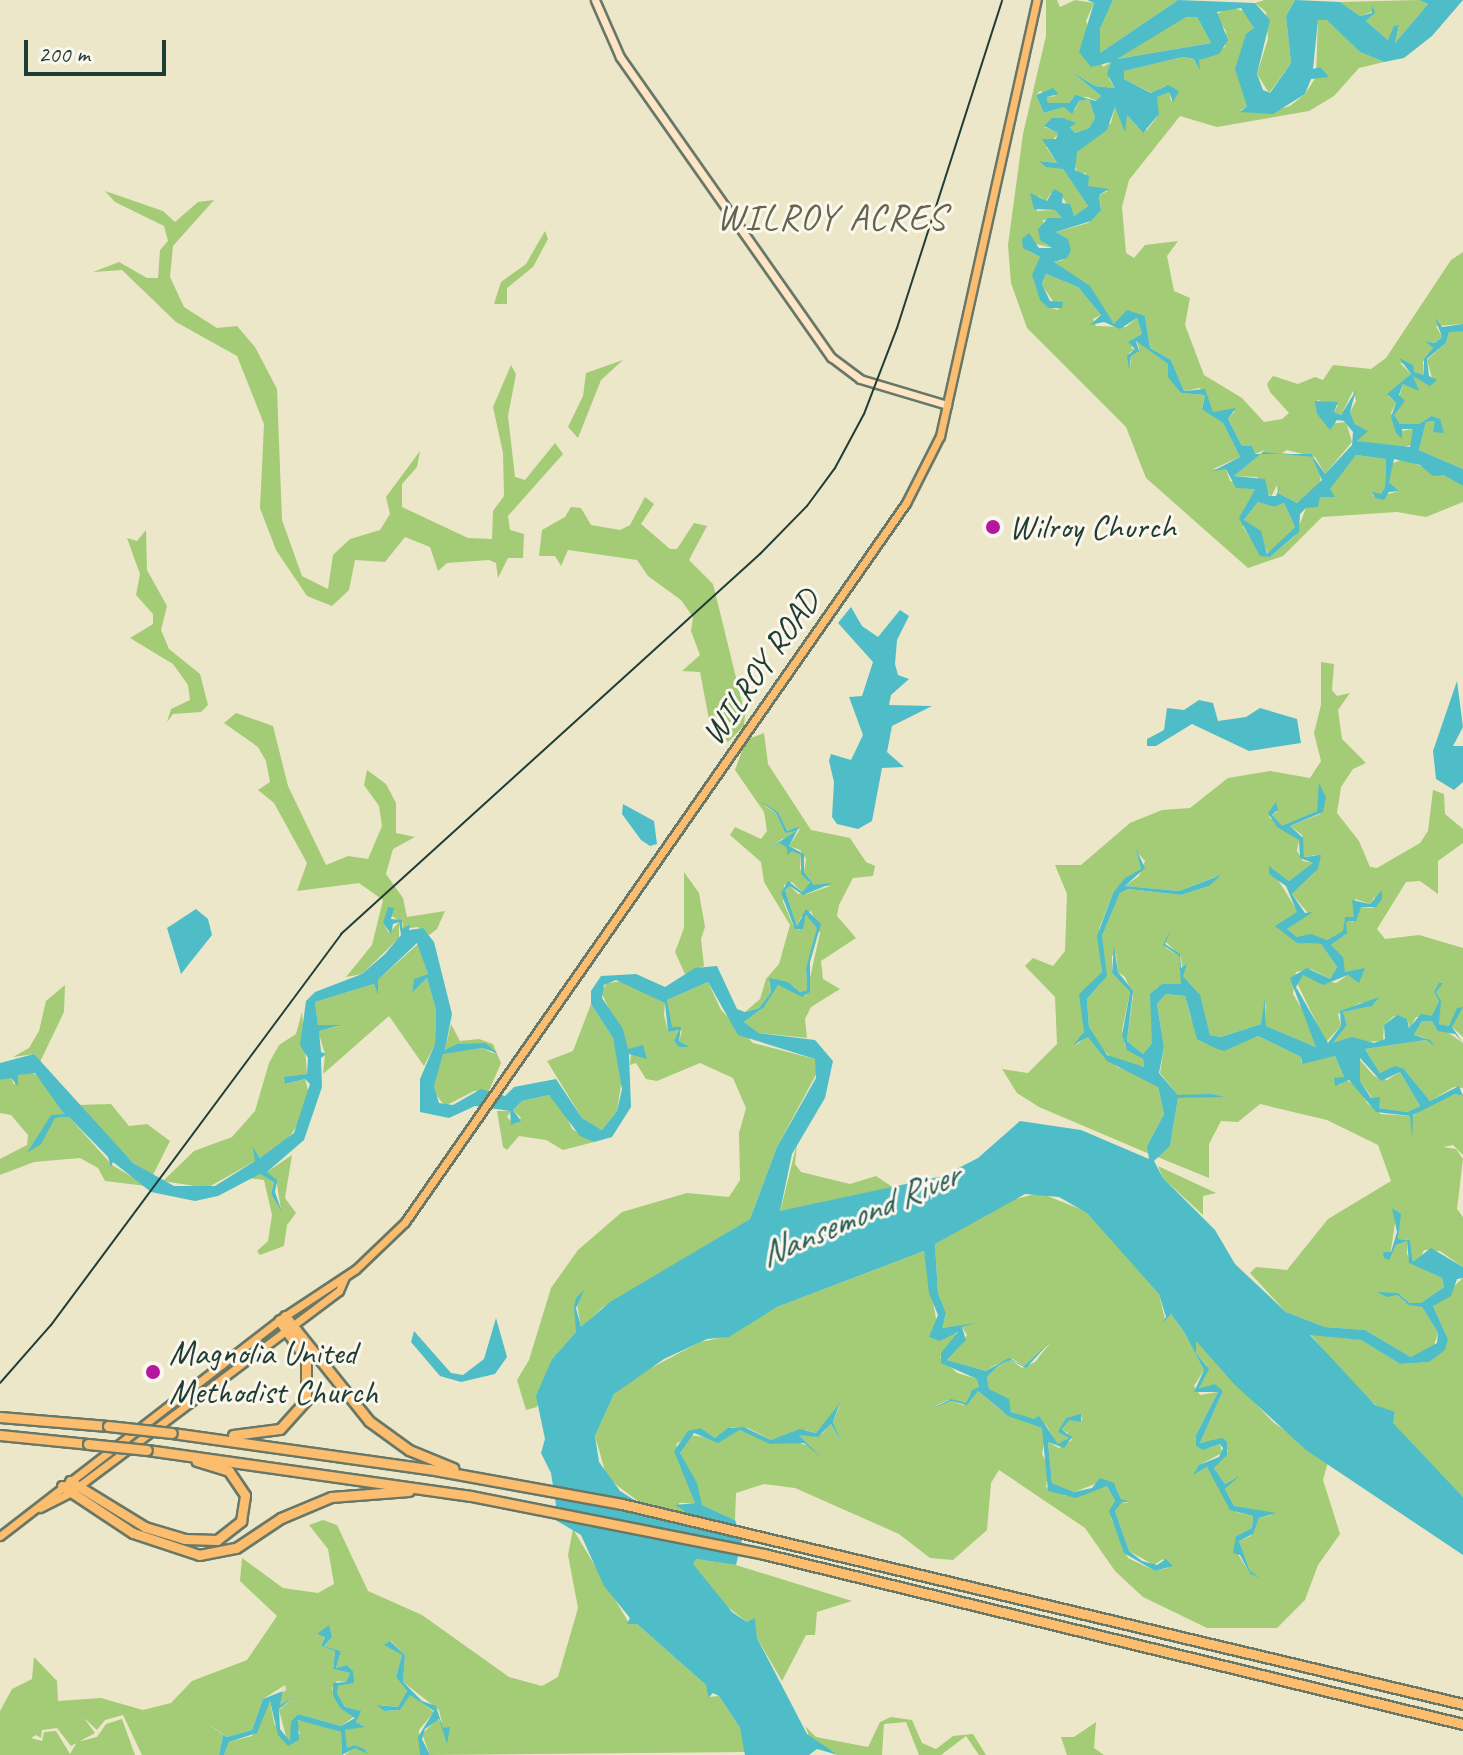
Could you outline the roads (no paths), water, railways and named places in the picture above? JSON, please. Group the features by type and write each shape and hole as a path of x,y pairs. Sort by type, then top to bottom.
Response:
{"highway":[{"path":"172,1433 255,1435 293,1419 306,1400 309,1375 285,1322"},
{"path":"285,1322 352,1404 394,1441 439,1464 526,1486 767,1535 1463,1704"},
{"path":"0,1417 172,1433 526,1486"},
{"path":"0,1435 147,1450 535,1507 764,1554 1463,1724"},
{"path":"70,1486 128,1519 172,1537 210,1541 235,1529 246,1501 235,1476 219,1466 147,1450"},
{"path":"70,1486 142,1538 199,1555 236,1548 297,1510 359,1491 408,1490 535,1507"}],"main road":[{"path":"595,0 620,57 831,357 860,379 947,405"},
{"name":"WILROY ROAD","path":"0,1536 285,1322 339,1291 346,1277 405,1222 918,485 936,449 947,405 1037,0"}],"water":[{"path":"1087,0 1113,0 1100,29 1100,53 1178,0 1255,3 1270,20 1257,74 1263,90 1270,93 1291,63 1286,16 1295,0 1340,2 1360,16 1372,13 1372,5 1375,13 1366,21 1388,40 1394,26 1399,25 1395,43 1428,4 1419,0 1463,0 1432,36 1404,58 1384,62 1360,52 1327,20 1318,20 1313,69 1320,67 1329,77 1311,79 1305,94 1273,114 1240,112 1247,106 1235,69 1246,34 1254,28 1241,8 1217,12 1228,40 1219,54 1199,60 1200,70 1194,59 1183,57 1124,71 1124,79 1151,93 1168,85 1179,91 1173,102 1169,92 1157,97 1159,114 1143,133 1127,115 1125,132 1115,107 1107,130 1077,152 1075,170 1089,176 1088,186 1109,189 1099,195 1101,210 1091,221 1056,232 1068,239 1071,250 1067,258 1054,262 1090,286 1114,324 1127,310 1145,316 1150,348 1171,360 1184,391 1205,389 1213,412 1236,408 1228,419 1242,446 1252,446 1255,454 1261,454 1234,476 1265,479 1269,496 1276,496 1281,484 1278,493 1297,503 1322,480 1312,457 1283,454 1311,454 1325,474 1352,445 1353,432 1344,421 1337,420 1330,430 1317,414 1315,401 1338,402 1334,412 1341,415 1356,390 1350,412 1355,424 1368,431 1357,441 1410,447 1413,429 1402,429 1402,439 1396,433 1391,417 1396,403 1387,394 1411,374 1399,358 1413,365 1414,372 1424,375 1424,359 1433,348 1425,341 1435,343 1442,337 1435,318 1442,327 1463,324 1463,331 1449,332 1446,343 1427,359 1429,376 1437,380 1430,386 1413,376 1419,391 1403,384 1399,395 1405,401 1394,415 1400,424 1419,424 1431,416 1440,419 1444,433 1433,432 1435,421 1426,422 1419,450 1463,469 1463,486 1444,475 1433,476 1420,465 1394,459 1389,482 1399,491 1389,492 1384,500 1375,498 1372,492 1381,494 1385,487 1386,459 1356,455 1330,489 1335,497 1320,497 1318,507 1306,508 1300,514 1299,532 1270,557 1260,556 1239,518 1255,489 1236,488 1226,469 1213,471 1240,457 1223,423 1202,409 1205,395 1181,393 1168,377 1168,364 1136,341 1139,351 1131,356 1129,369 1127,356 1135,349 1128,342 1142,334 1137,318 1120,329 1104,322 1090,325 1101,315 1078,287 1046,274 1042,284 1050,301 1063,302 1062,308 1048,308 1040,300 1032,275 1040,257 1023,248 1022,239 1029,233 1039,248 1052,248 1040,240 1038,229 1048,218 1062,218 1055,210 1034,209 1030,193 1047,201 1054,189 1063,194 1062,203 1070,204 1074,216 1088,206 1063,169 1046,167 1039,161 1057,163 1042,139 1056,139 1058,133 1044,126 1052,118 1063,118 1076,123 1070,127 1075,133 1089,128 1095,118 1089,99 1096,101 1101,96 1072,72 1095,86 1115,88 1107,74 1111,62 1091,67 1079,52 1094,3","holes":["1186,17 1197,17 1211,43 1117,59","1258,502 1274,507 1284,503 1295,527 1267,554 1261,531 1244,520"]},
{"path":"1053,88 1058,94 1047,97 1048,103 1069,103 1075,95 1089,99 1079,101 1072,114 1064,107 1044,113 1036,95"},
{"path":"851,607 862,626 878,637 900,610 909,616 897,640 895,664 898,675 909,679 891,695 889,705 932,706 892,726 887,752 904,767 882,768 872,821 858,829 837,824 832,817 834,782 829,761 831,754 851,760 863,735 849,697 862,696 873,662 838,623"},
{"path":"1457,681 1463,727 1453,746 1463,746 1463,782 1454,790 1436,779 1433,751"},
{"path":"1199,700 1213,703 1218,721 1246,717 1260,708 1297,719 1301,743 1249,751 1192,724 1156,746 1147,746 1147,739 1164,730 1167,708 1184,710"},
{"name":"Nansemond River","path":"1319,783 1326,797 1323,812 1290,826 1303,838 1304,857 1321,855 1318,869 1292,894 1305,913 1313,912 1287,929 1297,937 1311,934 1327,940 1343,931 1345,917 1354,917 1352,900 1370,904 1382,890 1382,899 1376,907 1361,907 1356,921 1346,922 1347,933 1331,945 1343,957 1345,972 1365,968 1359,983 1348,975 1323,985 1303,975 1296,987 1328,1043 1341,1026 1340,1011 1379,997 1372,1006 1343,1012 1347,1025 1333,1043 1352,1037 1374,1043 1385,1039 1384,1025 1397,1015 1407,1019 1409,1028 1421,1014 1432,1016 1439,1001 1434,992 1439,983 1443,983 1436,992 1441,1001 1439,1024 1449,1026 1457,1008 1463,1007 1452,1027 1463,1043 1455,1034 1438,1031 1432,1021 1422,1021 1414,1035 1430,1040 1436,1047 1426,1040 1365,1049 1380,1073 1395,1066 1404,1069 1430,1101 1459,1086 1463,1096 1455,1094 1413,1115 1412,1138 1410,1116 1376,1112 1349,1080 1335,1086 1334,1078 1344,1077 1335,1056 1302,1064 1301,1057 1258,1036 1224,1051 1215,1048 1197,1039 1185,996 1166,994 1157,1004 1164,1047 1159,1073 1178,1095 1211,1094 1224,1097 1178,1098 1170,1146 1154,1161 1163,1178 1215,1230 1235,1264 1286,1312 1325,1327 1365,1330 1411,1357 1437,1343 1438,1333 1422,1307 1409,1305 1397,1295 1387,1297 1377,1292 1398,1293 1410,1303 1421,1303 1444,1287 1442,1278 1409,1263 1407,1241 1396,1245 1389,1260 1384,1258 1383,1252 1391,1252 1397,1232 1392,1208 1401,1214 1398,1239 1410,1240 1413,1262 1431,1248 1463,1267 1463,1278 1457,1279 1451,1296 1433,1306 1448,1339 1445,1350 1429,1362 1400,1364 1361,1340 1310,1335 1375,1405 1395,1412 1393,1423 1463,1497 1463,1555 1306,1450 1235,1385 1196,1341 1196,1353 1209,1369 1199,1388 1215,1384 1223,1391 1200,1443 1222,1438 1227,1442 1227,1455 1214,1468 1225,1484 1239,1476 1225,1489 1234,1506 1276,1513 1259,1518 1253,1534 1239,1541 1250,1571 1259,1577 1250,1574 1240,1555 1233,1553 1236,1536 1252,1528 1253,1516 1230,1510 1207,1467 1193,1475 1199,1465 1219,1457 1223,1448 1220,1444 1203,1450 1196,1446 1196,1435 1218,1392 1194,1392 1204,1370 1184,1332 1171,1314 1162,1324 1166,1317 1159,1294 1087,1213 1059,1197 1025,1194 935,1244 938,1293 946,1314 942,1328 976,1323 962,1327 966,1340 947,1360 986,1371 1009,1358 1024,1366 1050,1342 1026,1368 1011,1360 999,1365 987,1377 989,1389 1009,1399 1011,1412 1034,1419 1039,1416 1058,1444 1069,1438 1058,1432 1066,1418 1081,1414 1081,1422 1069,1420 1062,1430 1072,1437 1064,1448 1048,1442 1052,1483 1074,1492 1092,1488 1100,1478 1114,1483 1121,1499 1130,1502 1122,1502 1115,1511 1129,1551 1142,1561 1157,1565 1166,1559 1173,1566 1155,1571 1124,1553 1109,1511 1115,1501 1107,1486 1076,1498 1048,1491 1042,1428 1008,1416 978,1391 967,1405 951,1401 931,1409 951,1399 966,1403 972,1390 979,1387 977,1379 941,1363 941,1353 958,1332 940,1341 929,1337 938,1315 929,1293 924,1251 777,1307 729,1337 707,1339 664,1359 614,1394 595,1436 599,1462 620,1491 649,1509 692,1516 675,1505 695,1503 674,1451 688,1431 701,1428 715,1438 728,1428 744,1427 771,1440 800,1429 816,1433 840,1403 833,1422 842,1444 831,1424 818,1437 799,1435 821,1457 804,1443 770,1444 740,1430 718,1443 694,1433 680,1453 697,1483 702,1505 735,1520 742,1540 736,1565 696,1559 693,1564 732,1612 747,1622 755,1618 757,1638 807,1734 838,1755 817,1749 809,1755 745,1755 740,1728 719,1696 713,1693 708,1698 706,1685 637,1624 627,1624 630,1618 604,1586 581,1535 552,1518 556,1505 551,1473 541,1453 545,1439 536,1396 552,1359 576,1332 574,1307 576,1298 584,1290 576,1308 581,1327 610,1302 750,1219 777,1147 816,1078 815,1059 738,1035 708,982 667,1000 672,1027 681,1027 679,1041 689,1047 679,1047 674,1041 679,1030 668,1032 665,1003 616,980 604,985 602,998 623,1029 628,1049 643,1045 647,1059 629,1054 631,1107 612,1137 594,1142 580,1136 549,1095 522,1101 513,1110 521,1121 511,1125 510,1111 475,1106 449,1118 420,1112 420,1079 435,1044 436,1010 427,978 412,993 414,979 428,974 417,943 378,980 378,996 374,984 315,1002 318,1025 341,1025 319,1031 321,1052 326,1054 321,1058 322,1087 304,1140 267,1172 277,1180 275,1192 282,1212 271,1194 274,1182 260,1174 218,1196 195,1201 151,1192 113,1162 111,1167 108,1157 69,1117 55,1118 41,1144 27,1153 51,1115 64,1114 35,1073 18,1075 18,1086 11,1078 0,1080 0,1063 34,1054 133,1163 174,1186 215,1186 255,1161 253,1147 260,1158 294,1133 310,1084 305,1079 285,1084 284,1077 307,1074 308,1058 300,1045 306,1001 315,992 362,974 385,954 401,935 399,922 393,924 391,934 383,923 388,907 394,908 391,919 402,920 402,929 410,924 409,930 423,928 434,942 452,1014 445,1050 457,1044 486,1043 497,1053 482,1048 443,1054 434,1087 439,1103 453,1105 481,1089 505,1096 514,1087 556,1079 582,1118 602,1130 617,1111 622,1089 613,1038 591,1004 591,991 601,976 636,974 665,987 695,968 717,966 737,1009 745,1012 759,1008 771,992 769,978 788,982 800,992 807,990 806,968 817,928 806,915 803,929 795,929 781,893 788,881 802,892 810,883 801,874 801,855 792,851 787,855 787,848 780,843 768,849 796,831 785,833 776,813 760,801 778,812 787,831 799,827 789,846 804,854 804,872 814,885 833,883 803,895 790,886 785,890 797,926 806,909 821,924 810,962 810,992 802,997 778,985 764,1007 744,1022 759,1033 815,1040 833,1061 825,1098 792,1154 780,1211 943,1176 978,1158 1020,1121 1081,1130 1149,1159 1147,1146 1164,1114 1158,1087 1107,1061 1088,1037 1073,1045 1084,1032 1079,994 1102,972 1097,936 1113,893 1125,878 1141,869 1135,847 1145,868 1125,886 1179,891 1221,875 1209,886 1181,895 1128,889 1120,893 1102,936 1107,976 1087,999 1089,1027 1107,1055 1144,1067 1143,1059 1127,1050 1122,1035 1130,992 1112,973 1114,946 1118,972 1133,991 1127,1041 1143,1054 1152,1043 1150,994 1162,984 1181,984 1179,956 1163,945 1171,929 1165,944 1180,954 1181,968 1187,964 1183,976 1200,995 1210,1035 1221,1037 1261,1024 1265,998 1266,1026 1316,1047 1290,978 1307,968 1330,979 1337,967 1321,944 1297,943 1275,926 1297,912 1286,886 1269,874 1269,866 1289,881 1313,863 1300,858 1299,840 1277,827 1268,813 1276,802 1278,810 1272,815 1282,826 1317,811","holes":["1360,1058 1381,1081 1400,1072 1420,1106 1407,1112 1379,1108 1380,1097 1371,1098 1360,1081"]},
{"path":"623,804 654,821 657,844 650,846 641,840 622,814"},
{"path":"196,909 208,919 212,935 181,974 167,928"},
{"path":"496,1318 507,1357 495,1374 461,1382 440,1376 411,1342 414,1331 451,1373 463,1375 484,1359"},
{"path":"329,1625 332,1637 324,1646 341,1651 336,1668 347,1665 353,1671 354,1683 338,1686 337,1693 345,1707 361,1711 356,1722 365,1727 345,1730 347,1748 355,1745 368,1754 355,1748 342,1755 341,1732 298,1720 299,1740 288,1746 278,1735 270,1701 257,1733 229,1742 224,1755 219,1755 223,1735 191,1717 227,1737 252,1730 263,1699 283,1691 280,1705 294,1697 279,1709 280,1729 290,1741 291,1721 298,1714 341,1726 355,1718 340,1708 333,1695 333,1683 346,1682 350,1673 333,1669 335,1651 321,1646 325,1637 317,1634"},
{"path":"390,1641 405,1655 403,1682 422,1701 436,1706 443,1728 450,1727 447,1744 439,1719 425,1729 422,1739 430,1755 420,1755 418,1737 434,1711 410,1695 400,1710 384,1711 377,1705 398,1707 407,1691 396,1677 402,1655 384,1645"}],"railway":[{"path":"0,1383 51,1325 341,934 760,554 807,506 835,468 864,414 897,328 1002,0"}],"place":[{"name":"Wilroy Church","path":"993,527"},
{"name":"Magnolia United Methodist Church","path":"153,1372"}],"district":[{"name":"WILROY ACRES","path":"832,218"}]}
